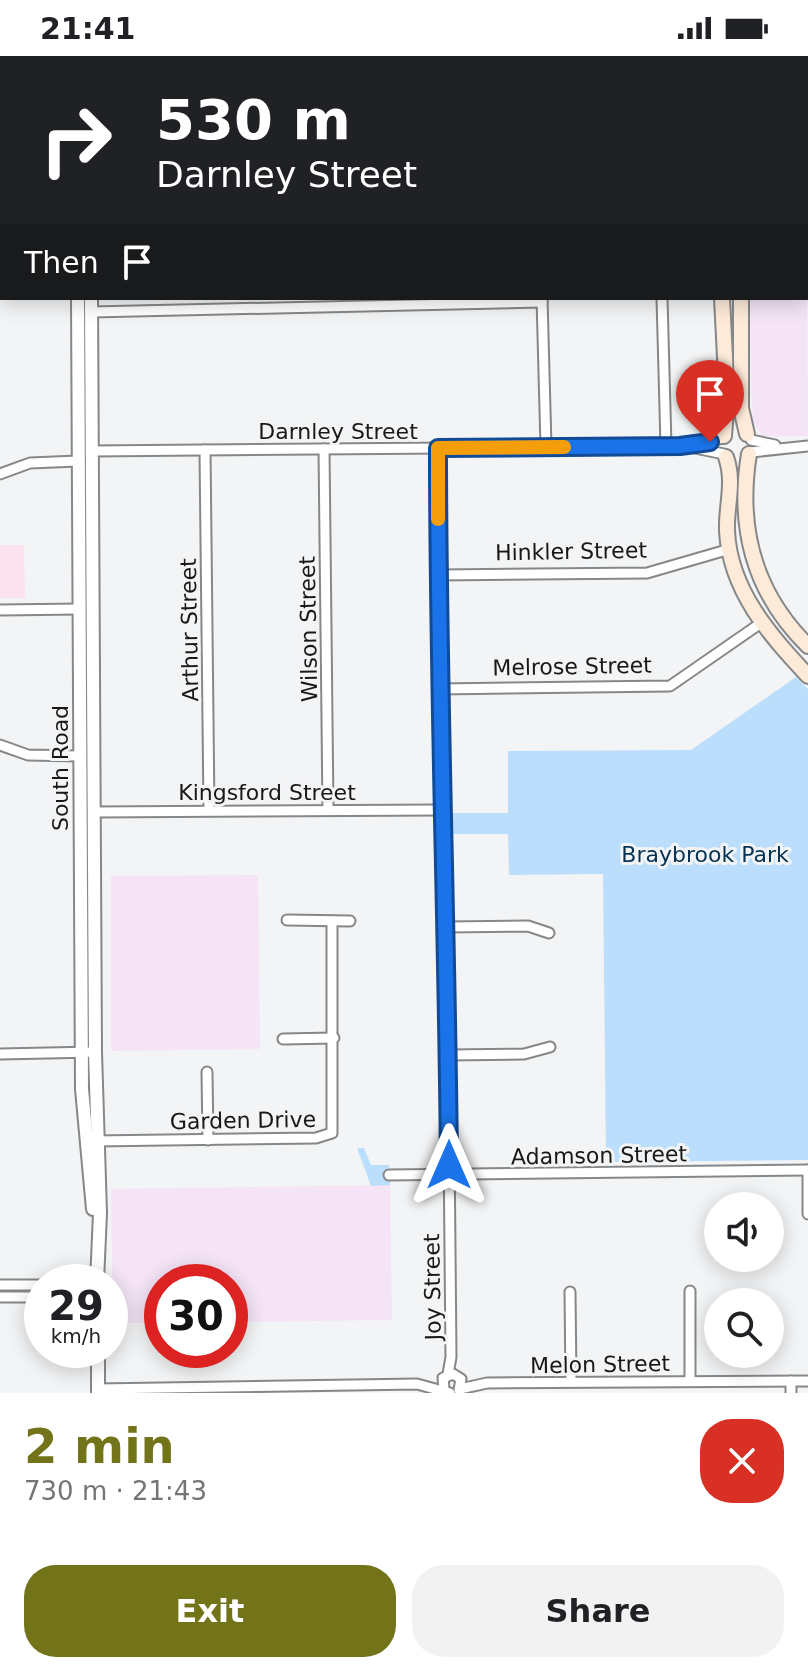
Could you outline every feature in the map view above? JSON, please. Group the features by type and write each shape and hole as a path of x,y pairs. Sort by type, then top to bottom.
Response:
{"main road":[{"path":"722,300 727,397 724,446 732,477 727,527 730,549 738,579 761,623 808,676"},
{"path":"741,300 741,408 749,445 744,496 749,545 761,584 778,612 808,646"},
{"path":"724,446 738,430 749,445"},
{"path":"724,446 736,461 749,445"},
{"name":"Hinkler Street","path":"730,549 749,545"},
{"name":"Melrose Street","path":"761,623 778,612"}],"street":[{"name":"South Road","path":"78,300 78,461 94,812 95,1052 92,1140"},
{"name":"South Road","path":"91,300 92,451 80,756 81,1052 92,1140 97,1264"},
{"path":"91,312 542,300 546,447"},
{"path":"662,300 666,446"},
{"path":"749,445 808,446"},
{"name":"Darnley Street","path":"680,446 724,446"},
{"name":"Darnley Street","path":"92,451 724,446"},
{"name":"Joy Street","path":"438,448 440,810 447,927 452,1387"},
{"name":"Wilson Street","path":"324,449 328,810"},
{"name":"Arthur Street","path":"205,450 209,810"},
{"path":"0,474 30,463 78,461 92,451"},
{"name":"Hinkler Street","path":"439,575 647,573 730,549"},
{"path":"0,610 86,607"},
{"name":"Melrose Street","path":"439,689 670,686 761,623"},
{"path":"0,745 37,756 80,756"},
{"name":"Kingsford Street","path":"94,812 440,810"},
{"path":"80,812 94,812"},
{"path":"287,920 350,921"},
{"name":"Garden Drive","path":"92,1140 316,1138 332,1133 332,921"},
{"path":"447,927 528,926 549,933"},
{"path":"283,1039 334,1038"},
{"path":"448,1055 524,1054 550,1047"},
{"path":"0,1054 95,1052"},
{"path":"207,1072 208,1140"},
{"path":"808,1170 808,1214"},
{"name":"Adamson Street","path":"389,1175 808,1170"},
{"path":"0,1285 24,1285"},
{"path":"690,1291 690,1381"},
{"path":"570,1292 571,1382"},
{"path":"0,1297 24,1297"},
{"path":"98,1368 98,1391"},
{"path":"675,1381 675,1393"},
{"path":"791,1381 791,1393"},
{"name":"Melon Street","path":"98,1391 417,1384 452,1387 487,1383 808,1381"}],"shaded area":[{"path":"748,300 807,300 808,436 762,436 753,422"},
{"path":"0,545 24,545 25,598 0,598"},
{"path":"258,875 260,1049 111,1051 111,876"},
{"path":"390,1185 392,1320 248,1322 248,1264 144,1264 144,1323 128,1323 128,1264 112,1264 111,1189"}],"green space":[{"name":"Braybrook Park","path":"796,677 808,689 808,1160 606,1162 603,874 509,875 508,834 453,834 452,813 508,813 508,751 691,750"},
{"path":"357,1148 364,1148 371,1165 389,1165 390,1185 371,1186"}],"slow traffic":[{"path":"438,519 438,448 564,447"}],"route":[{"path":"449,1165 446,879 440,786 438,448 680,446 710,442"}]}
